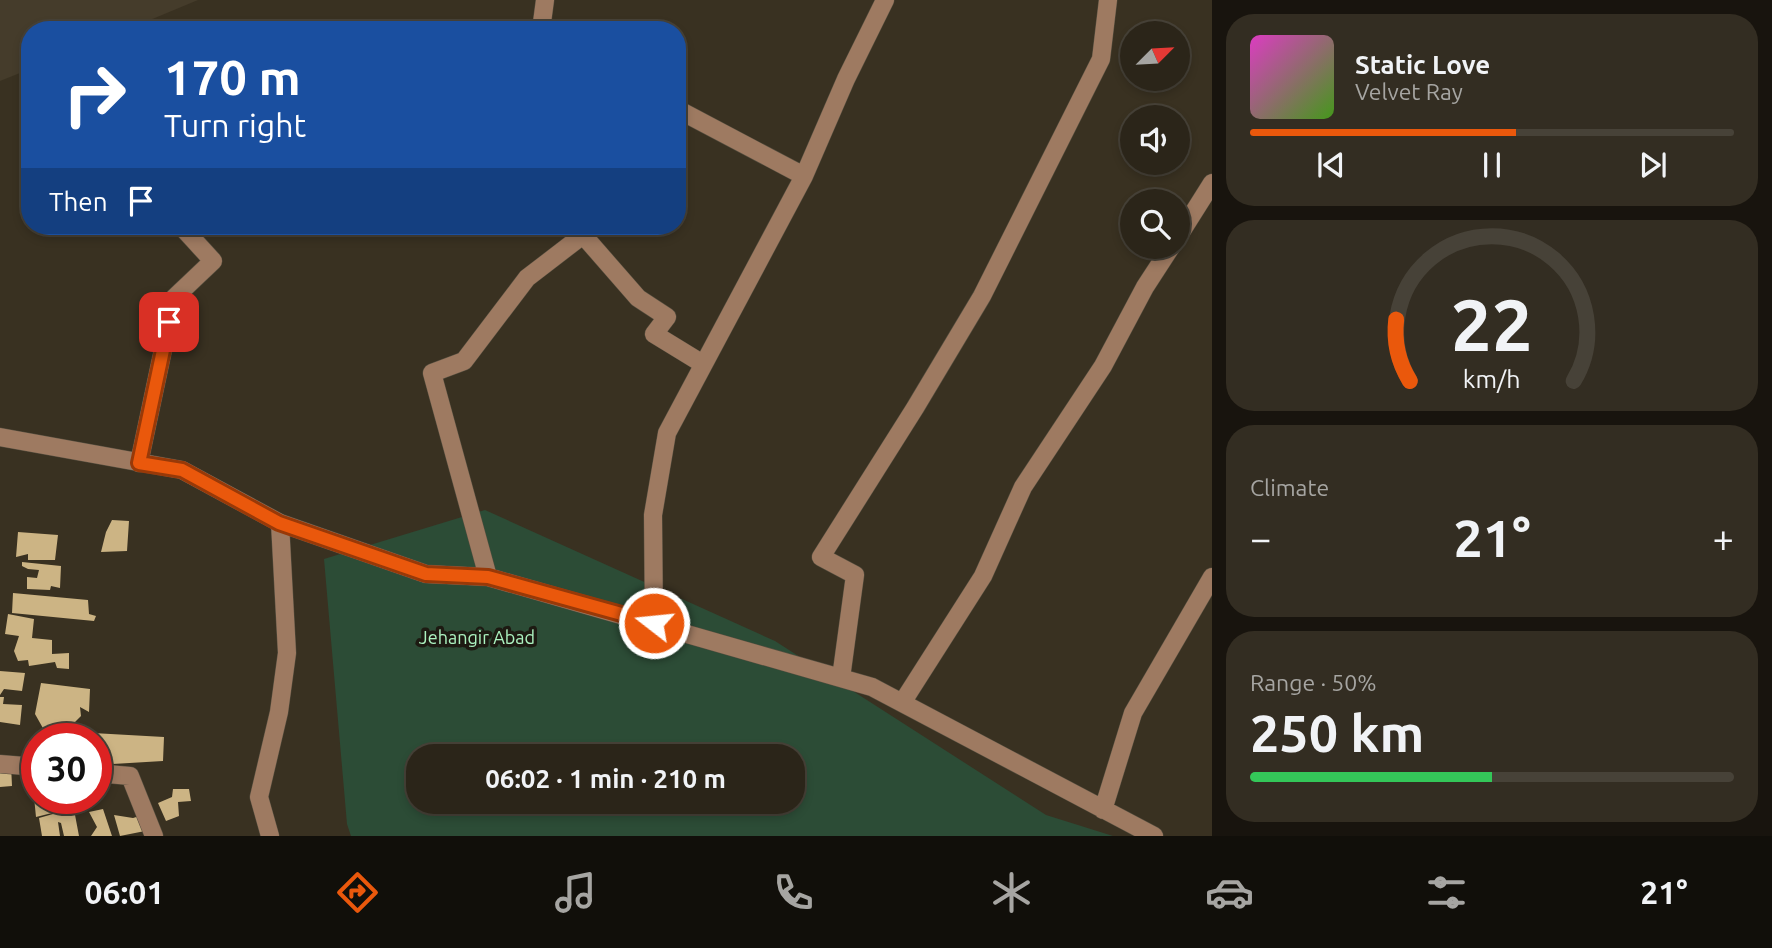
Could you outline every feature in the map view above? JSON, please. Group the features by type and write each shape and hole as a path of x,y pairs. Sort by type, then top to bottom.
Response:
{"street":[{"path":"542,21 545,0"},
{"path":"654,623 653,514 667,433 804,176 846,79 885,0"},
{"path":"841,678 855,575 821,557 982,296 1101,60 1108,0"},
{"path":"686,114 804,176"},
{"path":"1190,218 1212,183"},
{"path":"139,463 174,298 213,261 189,235"},
{"path":"488,577 432,373 464,361 527,278 583,235 638,298 667,317 654,334 703,364"},
{"path":"902,703 983,576 1023,486 1103,366 1145,287 1163,259"},
{"path":"0,437 182,470 279,523 426,574 488,577 872,687 1154,836"},
{"path":"270,836 259,797 279,712 287,653 279,523"},
{"path":"1103,810 1133,713 1212,577"},
{"path":"0,764 21,766"},
{"path":"112,774 130,776 154,836"}],"shaded area":[{"path":"0,0 198,0 148,21 21,21 21,73 0,81"}],"green space":[{"name":"Jehangir Abad","path":"485,510 775,641 1046,815 1113,836 351,836 347,824 324,559"}],"building":[{"path":"112,520 129,521 127,551 101,552"},
{"path":"18,532 58,535 55,560 28,560 28,554 16,557"},
{"path":"22,562 61,566 60,588 51,586 50,590 27,589 27,577 37,578 39,570 28,569 22,566"},
{"path":"13,593 88,600 89,614 96,616 94,621 12,613"},
{"path":"8,614 34,619 32,638 52,640 52,654 69,653 69,669 57,668 55,662 29,666 28,660 18,661 14,651 19,636 5,634"},
{"path":"0,671 25,673 22,691 4,689 0,695"},
{"path":"41,683 90,689 89,712 80,707 81,716 74,723 40,723 35,714"},
{"path":"0,697 4,697 3,704 22,705 20,725 0,722"},
{"path":"112,734 164,737 163,761 112,764"},
{"path":"0,764 11,765 12,786 0,787"},
{"path":"173,789 189,789 191,801 178,802 179,816 166,821 158,803 172,797"},
{"path":"53,814 75,814 79,836 64,836 61,823 58,822 60,836 42,836 39,818"},
{"path":"90,814 105,814 112,836 91,836 97,827"},
{"path":"114,815 133,818 143,815 150,830 120,836"}],"route":[{"path":"169,322 139,463 182,470 279,523 426,574 488,577 654,623"}]}
